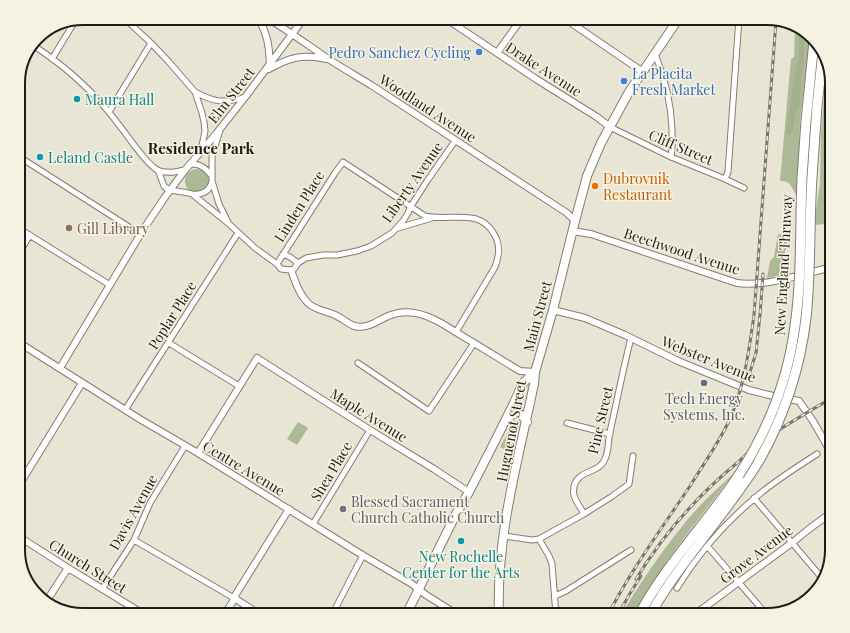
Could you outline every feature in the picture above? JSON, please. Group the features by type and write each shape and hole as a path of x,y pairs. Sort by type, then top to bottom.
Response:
{"highway":[{"name":"New England Thruway","path":"654,608 677,572 734,499 760,459 776,428 787,400 796,370 802,344 808,301 806,121 813,48"},
{"name":"New England Thruway","path":"643,608 669,567 724,497 739,475 757,445 772,413 784,380 796,323 807,178 822,64"}],"main road":[{"name":"Main Street","path":"409,608 456,514 508,417 523,383 535,372 553,310 587,176 593,160 630,92 673,25"},
{"name":"Huguenot Street","path":"499,608 500,564 504,536 527,422 535,372"},
{"path":"508,417 511,414 518,413 522,415 527,422"}],"street":[{"path":"132,25 169,62 195,92 202,113 205,131 200,152"},
{"path":"262,25 269,44 268,68 292,58 310,56 330,60"},
{"name":"Woodland Avenue","path":"279,25 330,60 568,213 575,221"},
{"name":"Elm Street","path":"60,368 140,234 170,190 268,68 299,25"},
{"name":"Drake Avenue","path":"458,25 497,53 610,127"},
{"path":"497,53 517,25"},
{"path":"574,25 643,72"},
{"path":"725,179 728,172 738,25"},
{"path":"52,59 72,26"},
{"path":"109,112 151,43"},
{"path":"37,48 87,89 109,112 145,159 158,170 164,172 185,170"},
{"path":"655,54 661,68 670,103 671,157"},
{"path":"195,92 213,100 223,102 237,100 246,96"},
{"name":"Cliff Street","path":"610,127 671,157 744,188"},
{"path":"158,170 165,187 170,190 198,195 208,191 211,187 212,179 212,156 220,129"},
{"name":"Liberty Avenue","path":"291,270 306,258 348,253 366,248 387,237 398,228 455,141"},
{"path":"25,160 140,234"},
{"name":"Linden Place","path":"277,264 343,162 411,206"},
{"path":"190,164 196,164 204,167 212,179 219,204 228,223"},
{"path":"192,194 282,269 291,270 302,296 316,309 335,315 354,326 361,327 367,326 394,314 412,312 420,314 430,317 520,371 535,372"},
{"path":"411,206 426,216 432,218"},
{"path":"398,228 432,218 460,217 478,219 486,224 498,241 499,254 495,268 456,332"},
{"name":"Beechwood Avenue","path":"572,231 597,236 633,247 736,283 747,284 792,277 825,269"},
{"path":"25,232 110,285"},
{"name":"Poplar Place","path":"125,410 238,233"},
{"path":"25,243 30,235"},
{"path":"283,254 298,263"},
{"name":"Webster Avenue","path":"553,310 585,318 749,390 799,400 825,442"},
{"name":"Pine Street","path":"584,514 574,496 574,489 579,477 594,470 603,463 606,458 631,338"},
{"path":"168,343 239,386 198,453"},
{"path":"358,363 429,411 474,343"},
{"name":"Centre Avenue","path":"25,346 125,410 412,584 418,590 447,608"},
{"name":"Maple Avenue","path":"239,386 257,358 469,492"},
{"path":"25,476 82,383"},
{"path":"567,423 610,434"},
{"name":"Shea Place","path":"313,524 370,430"},
{"name":"Davis Avenue","path":"102,589 134,540 150,503 185,446"},
{"path":"678,588 692,565 726,526 754,498 783,476 817,454"},
{"path":"504,536 532,540 539,539 584,514 629,484 633,456"},
{"path":"754,498 819,574"},
{"path":"228,608 289,509"},
{"name":"Grove Avenue","path":"704,608 825,517"},
{"path":"539,539 552,564 556,608"},
{"name":"Church Street","path":"25,540 133,608"},
{"path":"134,540 250,608"},
{"path":"708,547 761,608"},
{"path":"555,596 566,591 631,550"},
{"path":"336,608 363,555"},
{"path":"49,597 68,568"}],"green space":[{"path":"795,33 809,43 800,122 797,196 787,182 780,181 791,59 794,57"},
{"path":"799,35 805,40 801,77 800,105 795,116 792,132 789,135 786,134 797,68"},
{"path":"825,90 825,224 814,225 820,183 821,133"},
{"path":"825,149 825,180 824,176"},
{"path":"197,169 205,173 209,181 205,189 197,193 189,189 185,181 189,173"},
{"path":"778,234 785,235 787,241 784,258 788,271 786,274 767,278 770,261 774,257"},
{"path":"515,420 519,422 514,454 500,447"},
{"path":"298,422 308,428 297,445 287,439"},
{"path":"734,473 680,542 655,578 637,608 625,608 651,568 675,535 702,504"}],"railway":[{"path":"612,608 637,565 690,486 725,430 739,396 748,356 754,315 776,26"},
{"path":"749,375 756,353 763,274"},
{"path":"636,579 669,532 708,489 751,450 796,419 825,402"},
{"path":"622,608 641,576"}],"place":[{"name":"Pedro Sanchez Cycling","path":"479,52"},
{"name":"La Placita Fresh Market","path":"624,81"},
{"name":"Maura Hall","path":"77,99"},
{"name":"Leland Castle","path":"40,157"},
{"name":"Dubrovnik Restaurant","path":"595,186"},
{"name":"Gill Library","path":"69,228"},
{"name":"Tech Energy Systems, Inc.","path":"704,383"},
{"name":"Blessed Sacrament Church Catholic Church","path":"343,509"},
{"name":"New Rochelle Center for the Arts","path":"461,541"}],"district":[{"name":"Residence Park","path":"201,148"}]}
